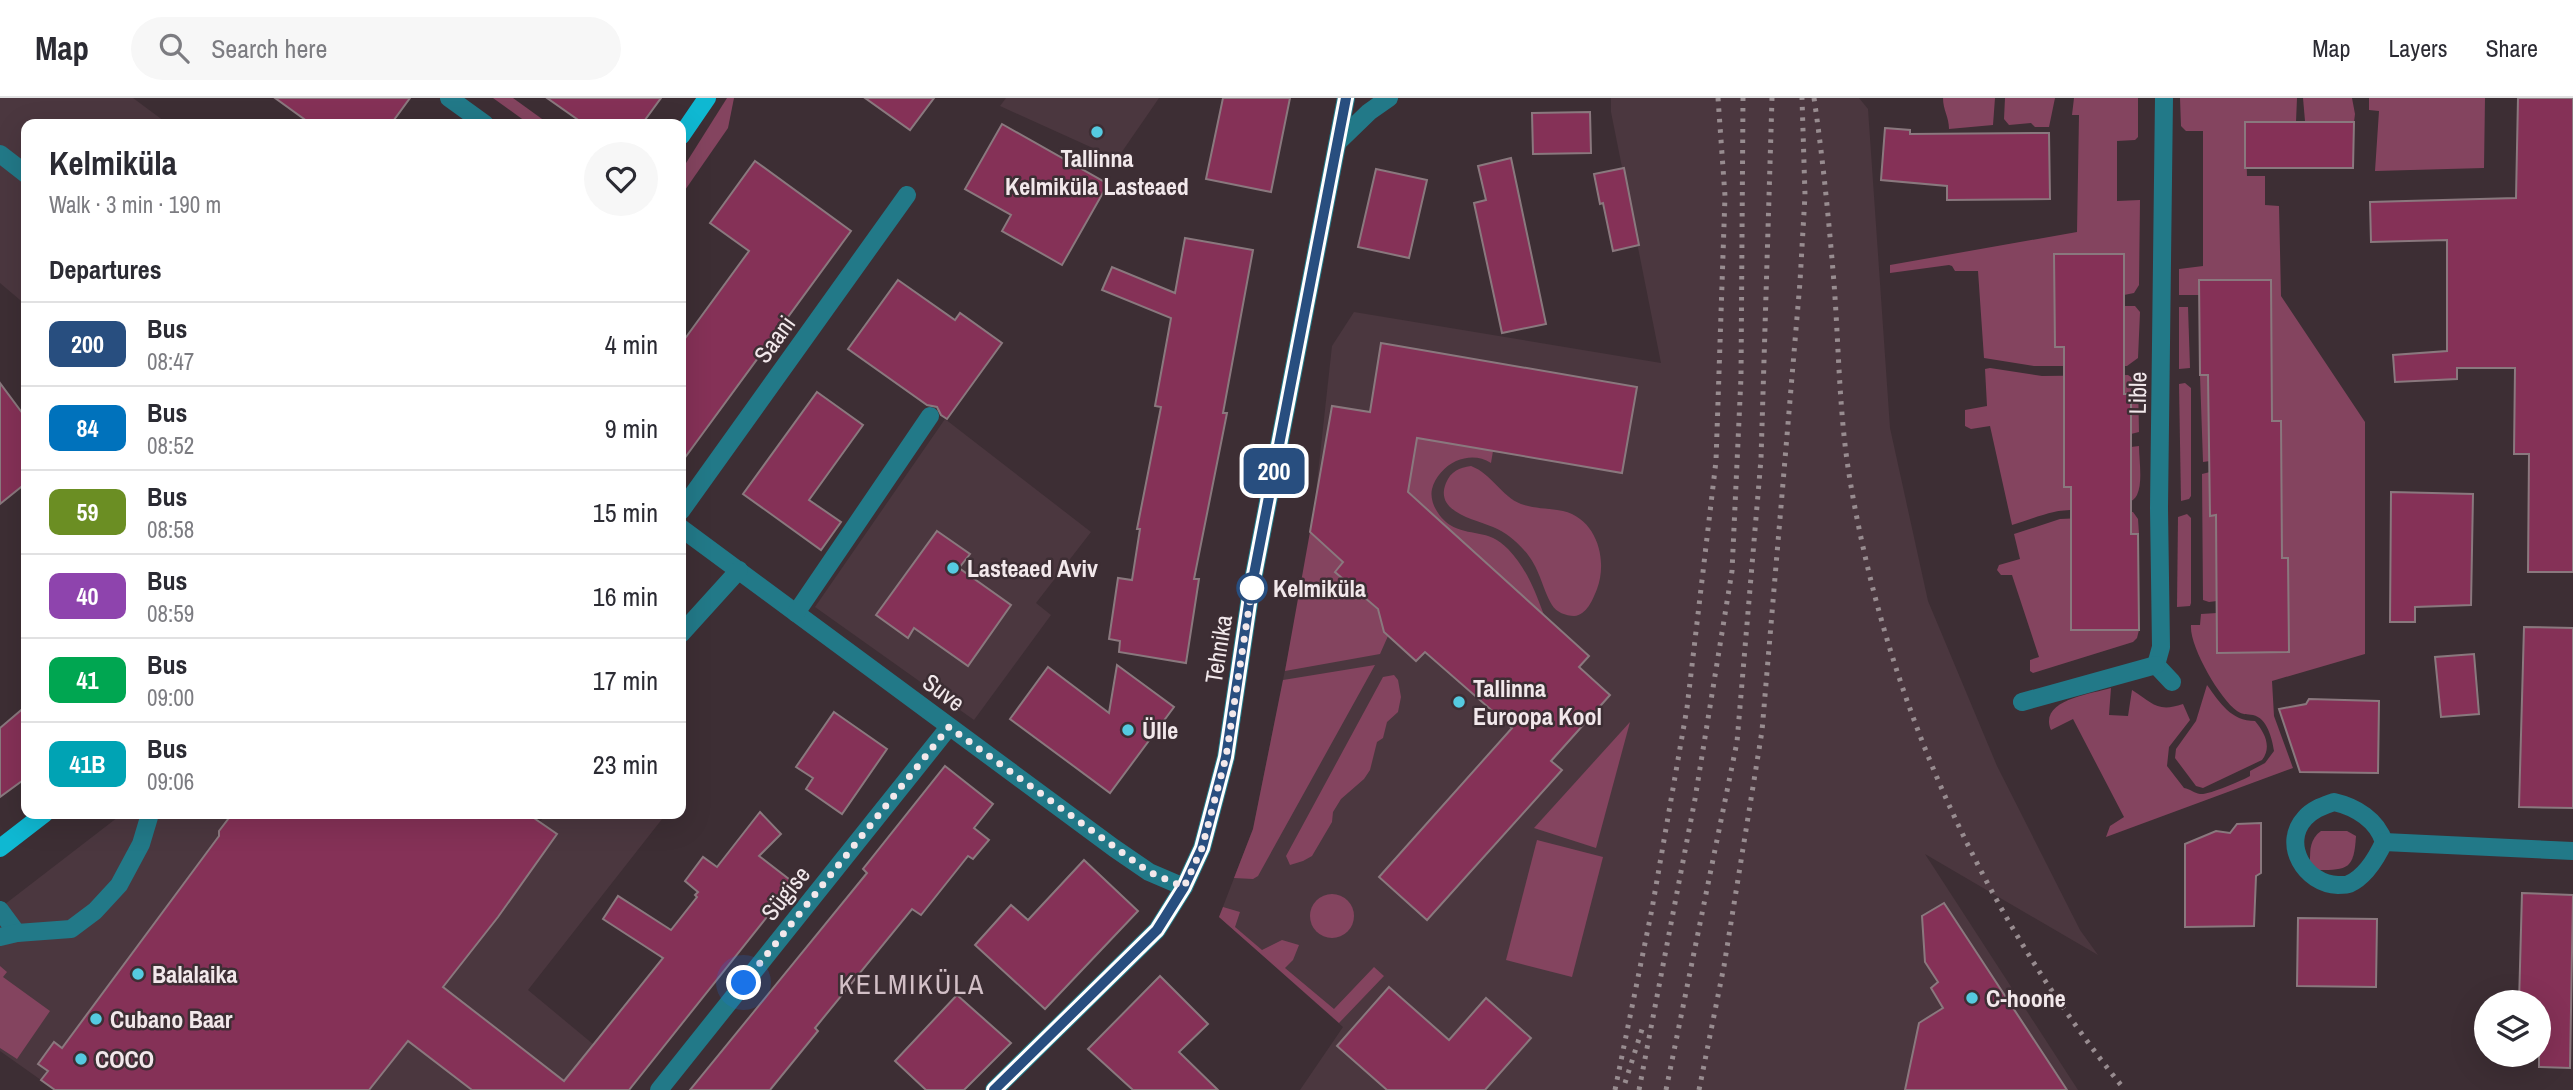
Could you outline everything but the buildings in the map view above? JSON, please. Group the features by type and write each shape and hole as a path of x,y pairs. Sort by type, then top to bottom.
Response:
{"main road":[{"path":"686,128 707,98"},
{"path":"0,848 38,819"}],"street":[{"path":"449,98 478,119"},
{"name":"Tehnika","path":"994,1090 1157,930 1184,887 1202,848 1226,757 1251,590 1346,98"},
{"path":"1338,142 1369,111 1389,98"},
{"name":"Lible","path":"2156,665 2161,647 2159,508 2164,98"},
{"path":"0,154 21,170"},
{"name":"Saani","path":"686,504 907,195"},
{"path":"796,613 930,416"},
{"name":"Suve","path":"686,532 1149,872 1184,887"},
{"path":"686,628 739,570"},
{"path":"2022,702 2156,665 2172,682"},
{"name":"Sügise","path":"659,1090 949,727"},
{"path":"2334,802 2347,805 2365,815 2384,842 2377,857 2364,873 2348,885 2332,885 2309,875 2301,866 2297,837 2303,820 2316,808 2334,802"},
{"path":"0,910 8,935 71,929 95,911 119,885 141,844 148,819"},
{"path":"2384,842 2573,851"}],"shaded area":[{"path":"0,98 133,98 161,119 21,119 21,301 0,283"},
{"path":"493,98 513,98 542,119 522,119"},
{"path":"727,98 734,98 728,128 686,189 686,163"},
{"name":"Tallinna Kelmiküla Lasteaed","path":"1006,98 1159,98 1117,159 1000,106"},
{"path":"1611,98 1859,98 1868,109 1890,428 1928,601 1997,766 2080,930 2098,955 1925,854 2078,1090 1300,1090 1343,1027 1219,917 1253,829 1310,546 1332,346 1354,312 1661,363 1611,112"},
{"path":"1943,98 1995,98 1993,125 1949,129"},
{"path":"2005,98 2055,98 2049,127 2035,127 2031,123 2009,125 2004,119"},
{"path":"2074,98 2138,98 2138,137 2135,140 2117,141 2117,201 2140,200 2139,285 2134,293 2124,295 2124,254 2055,254 2055,347 2124,347 2124,306 2135,306 2140,312 2138,358 2127,366 2034,366 1984,358 1978,271 1955,271 1949,265 1890,273 1890,265 2077,232 2079,115 2072,115"},
{"path":"2180,98 2297,98 2296,122 2245,122 2247,176 2265,176 2265,205 2279,206 2281,296 2365,422 2365,654 2272,681 2274,716 2293,768 2106,837 2110,826 2124,817 2073,719 2051,730 2049,720 2052,712 2069,700 2111,688 2109,715 2128,716 2132,690 2161,707 2183,704 2190,720 2169,747 2167,766 2184,788 2200,794 2210,792 2250,776 2250,771 2265,763 2274,751 2262,720 2237,711 2214,684 2195,646 2191,625 2200,625 2201,614 2217,613 2217,653 2289,652 2288,558 2217,559 2217,601 2203,600 2202,474 2210,472 2210,515 2281,515 2281,421 2209,421 2210,461 2203,462 2200,375 2271,374 2271,280 2200,280 2199,295 2179,295 2179,269 2203,266 2203,131 2186,131 2181,126"},
{"path":"2303,98 2352,98 2354,122 2305,121"},
{"path":"2369,98 2485,98 2484,168 2375,171 2379,111 2369,110"},
{"path":"2179,307 2188,307 2190,368 2179,369"},
{"path":"1985,369 2042,376 2128,375 2138,382 2139,432 2131,434 2131,394 2064,394 2064,487 2130,487 2131,447 2139,446 2139,490 2132,501 2099,509 2054,512 2012,525 1990,426 1971,429 1965,426 1965,410 1987,406"},
{"path":"2185,383 2191,388 2191,496 2181,501 2179,384"},
{"name":"Lasteaed Aviv","path":"945,419 1091,532 1036,603 1051,615 974,720 815,607"},
{"path":"1433,424 1455,444 1493,451 1491,463 1483,459 1469,458 1456,461 1444,469 1435,480 1431,494 1436,509 1442,518 1457,529 1486,535 1501,542 1525,572 1544,615 1408,492 1417,438 1430,440"},
{"path":"1471,466 1485,474 1508,496 1521,504 1575,515 1592,532 1600,554 1600,578 1591,602 1583,613 1571,616 1556,610 1529,556 1517,542 1497,529 1451,508 1444,493 1446,483 1456,471"},
{"path":"2133,512 2138,519 2139,534 2071,534 2139,630 2137,638 2133,642 2033,673 2030,671 2030,660 2039,657 2012,575 2001,575 1997,570 1999,565 2020,559 2014,534 2060,519 2105,517"},
{"path":"2187,514 2191,518 2191,603 2190,606 2177,607 2178,517"},
{"path":"1310,532 1343,562 1335,572 1388,619 1382,626 1388,636 1380,654 1285,671"},
{"path":"1375,665 1258,876 1253,879 1234,878 1253,829 1283,680"},
{"path":"1394,675 1398,680 1401,697 1398,712 1387,722 1383,738 1377,742 1370,770 1364,779 1341,799 1333,812 1332,822 1312,856 1290,865 1286,856 1383,677"},
{"path":"2207,685 2233,714 2255,721 2262,730 2267,750 2262,760 2203,788 2196,786 2175,758 2176,749 2196,721"},
{"path":"1630,722 1596,848 1534,828"},
{"path":"116,819 506,819 526,836 542,819 662,819 528,990 635,1079 627,1090 55,1090 0,1051 0,908"},
{"path":"2321,831 2347,831 2356,836 2353,855 2348,865 2343,868 2318,870 2310,862 2313,841"},
{"path":"1537,840 1603,857 1572,977 1506,960"},
{"path":"1332,894 1341,895 1348,900 1353,907 1353,925 1348,932 1341,937 1332,938 1323,937 1316,932 1311,925 1310,916 1311,907 1316,900 1323,895"},
{"path":"1223,907 1240,912 1235,927 1262,950 1282,940 1299,945 1293,960 1285,968 1334,1009 1374,967 1384,976 1339,1023 1219,917"},
{"path":"0,966 7,972 3,977 50,1011 17,1059 0,1048"}],"railway":[{"path":"1615,1090 1652,909 1687,708 1716,461 1725,196 1718,98"},
{"path":"1639,1090 1695,799 1732,571 1741,377 1743,98"},
{"path":"1666,1090 1737,742 1761,459 1772,98"},
{"path":"1699,1090 1724,966 1762,731 1800,282 1805,195 1802,98"},
{"path":"1814,98 1830,237 1846,456 1867,563 1889,644 1916,725 1948,803 1985,879 2027,953 2074,1023 2125,1090"},
{"path":"1625,1083 1644,1023"}],"bus line":[{"name":"200","path":"994,1090 1157,930 1184,887 1202,848 1226,757 1251,590 1346,98"}],"place":[{"name":"Tallinna Kelmiküla Lasteaed","path":"1097,132"},
{"name":"Lasteaed Aviv","path":"953,568"},
{"name":"Kelmiküla","path":"1252,588"},
{"name":"Tallinna Euroopa Kool","path":"1459,702"},
{"name":"Ülle","path":"1128,730"},
{"name":"Balalaika","path":"138,974"},
{"name":"C-hoone","path":"1972,998"},
{"name":"Cubano Baar","path":"96,1019"},
{"name":"COCO","path":"81,1059"}],"district":[{"name":"KELMIKÜLA","path":"912,984"}],"route":[{"path":"744,983 949,727 1149,872 1184,887 1202,848 1217,798 1226,757 1252,588"}]}
